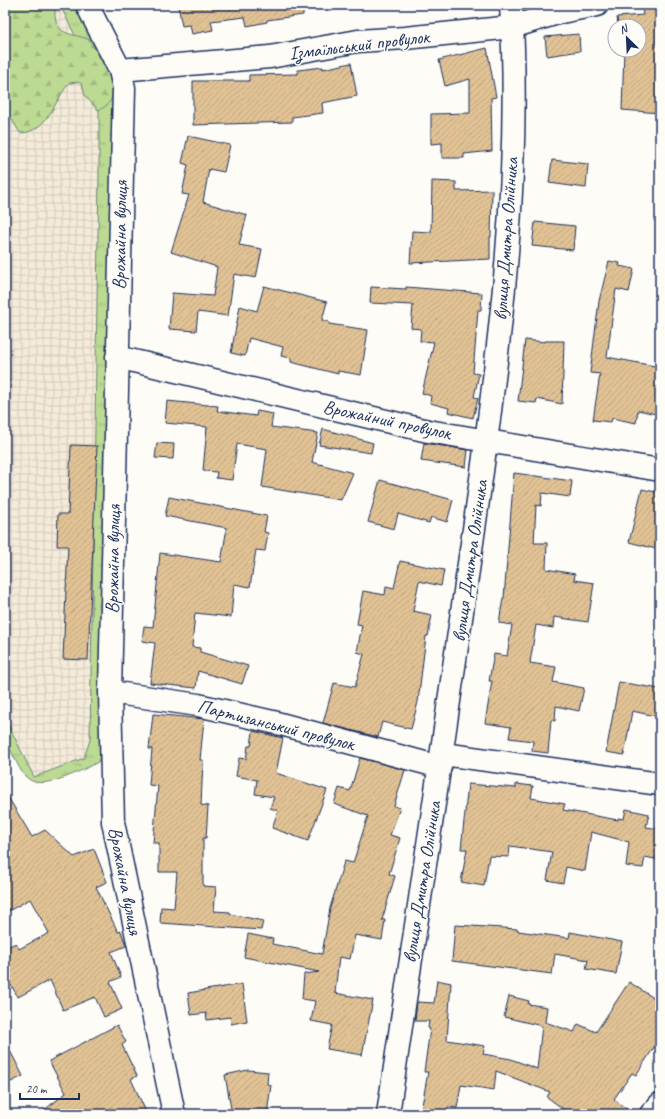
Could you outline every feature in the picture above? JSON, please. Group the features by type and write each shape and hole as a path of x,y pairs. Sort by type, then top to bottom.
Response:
{"street":[{"name":"Врожайна вулиця","path":"87,5 120,70 124,88 110,692 113,822 174,1114"},
{"name":"вулиця Дмитра Олійника","path":"388,1114 426,851 441,761 498,352 507,249 514,93 511,5"},
{"name":"Ізмаїльський провулок","path":"120,70 270,57 358,41 405,38 512,27 561,12 597,5"},
{"name":"Врожайний провулок","path":"117,357 428,431 660,470"},
{"name":"Партизанський провулок","path":"110,692 198,705 441,761 660,784"},
{"path":"651,1114 660,1104"}],"shaded area":[{"path":"5,5 60,5 99,84 99,174 90,740 84,758 34,777 5,718"}],"green space":[{"path":"9,5 61,5 55,11 57,25 64,32 88,39 105,67 110,78 112,88 112,97 107,105 98,110 85,96 82,84 78,82 69,83 44,122 29,132 20,133 5,105 5,13 7,12"},
{"path":"60,5 79,5 114,78 102,750 98,762 66,777 39,783 26,777 18,765 7,740 5,718 34,777 84,758 90,740 99,174 99,84"}],"building":[{"path":"178,5 303,5 303,15 267,20 267,22 247,26 245,17 211,21 213,30 192,34 190,25 182,26"},
{"path":"660,5 660,113 622,110 624,58 647,58 647,18 617,17 643,15 642,7"},
{"path":"579,34 580,51 547,56 545,37"},
{"path":"487,48 496,97 491,98 492,151 464,154 464,158 442,158 442,143 431,144 431,114 470,113 470,79 445,86 439,60"},
{"path":"351,63 357,96 322,103 323,113 292,117 292,122 193,125 193,81 249,81 249,75 298,74 298,70 323,67 323,69"},
{"path":"188,136 230,145 224,172 209,169 203,202 247,215 239,245 262,249 256,278 234,274 228,316 198,312 196,331 169,329 172,293 213,296 217,267 171,252 189,195 182,194 188,165 182,163"},
{"path":"552,160 588,164 586,188 549,183"},
{"path":"432,181 456,182 456,191 492,190 490,259 410,263 412,231 431,232"},
{"path":"535,222 575,226 573,250 532,246"},
{"path":"609,261 620,263 619,266 634,269 629,292 616,289 607,357 660,367 660,415 638,410 636,423 612,418 611,422 593,420 600,374 590,373 599,301"},
{"path":"264,286 327,302 322,320 329,322 329,324 368,330 361,375 338,371 338,374 291,362 291,358 281,356 283,347 249,338 245,356 231,353 240,306 257,311"},
{"path":"371,287 406,289 406,287 482,293 481,310 478,310 473,373 479,374 474,397 478,398 473,418 448,412 449,408 430,403 431,396 422,393 434,342 420,341 421,329 411,328 413,305 370,303"},
{"path":"525,340 545,342 564,341 562,404 537,399 536,403 518,401"},
{"path":"167,401 218,406 217,411 256,416 257,411 273,414 271,427 318,433 312,462 353,473 341,500 262,487 267,449 237,444 232,480 216,478 217,472 203,471 207,427 165,423"},
{"path":"323,429 373,443 371,453 319,445"},
{"path":"157,443 174,444 173,459 155,458"},
{"path":"424,443 468,450 466,467 421,461"},
{"path":"71,445 97,446 88,660 63,659 68,546 57,546 58,514 68,514"},
{"path":"514,473 572,481 570,497 542,493 541,506 536,505 534,543 547,543 546,569 575,574 574,580 594,583 588,622 554,617 553,628 536,625 530,663 556,667 553,682 584,688 579,711 556,706 555,721 551,720 548,753 532,751 533,741 509,738 511,727 485,723 492,681 489,681 494,654 507,656 512,625 499,623 504,598"},
{"path":"380,480 453,500 447,522 431,517 429,523 398,514 394,529 368,522"},
{"path":"642,489 660,493 660,532 656,549 629,542"},
{"path":"169,497 267,516 264,532 268,533 265,551 256,550 250,587 234,584 231,617 195,613 192,647 200,648 200,652 248,666 242,684 198,671 196,688 150,683 155,643 142,641 144,626 153,627 160,553 221,562 227,528 165,516"},
{"path":"400,561 444,570 441,586 419,581 413,611 432,615 428,636 426,636 418,702 411,729 382,722 378,737 323,723 334,683 355,687 364,654 357,652 362,625 357,624 363,591 385,595 386,586 394,588"},
{"path":"619,682 660,689 660,717 632,711 624,755 606,752"},
{"path":"153,714 204,719 200,760 203,760 201,805 208,806 206,838 203,838 203,886 216,887 214,911 230,912 230,914 263,921 261,930 160,923 161,907 174,908 177,872 159,872 159,843 153,843 158,786 149,785 152,749 149,749"},
{"path":"253,731 283,738 276,773 327,790 308,841 272,828 278,811 270,808 274,797 255,794 257,780 236,776 239,758 246,759 248,746 251,746"},
{"path":"360,758 405,770 394,806 400,808 390,835 400,838 389,874 395,876 382,920 385,920 382,940 355,935 350,959 339,957 335,993 373,1000 362,1055 327,1049 332,1025 311,1021 315,1001 302,999 304,974 319,972 244,957 248,934 273,939 272,944 322,954 330,908 344,862 353,863 368,816 334,804 339,788 350,791"},
{"path":"468,784 516,788 516,784 533,786 531,798 565,804 563,810 618,820 618,818 624,819 626,809 649,814 646,827 660,829 660,860 645,857 643,868 626,866 629,842 591,832 585,871 566,867 563,883 547,880 552,852 510,846 509,857 489,856 484,886 461,882 467,849 461,849"},
{"path":"5,792 32,837 45,830 74,857 94,849 107,882 96,887 118,932 121,931 126,946 111,952 121,977 110,982 122,1009 104,1017 95,997 63,1010 50,980 18,997 11,985 5,989 5,948 16,943 19,949 49,933 30,899 5,913"},
{"path":"455,925 518,929 518,931 569,938 570,932 622,942 616,974 586,969 588,960 555,954 552,974 452,961"},
{"path":"437,980 451,983 447,1040 485,1046 483,1054 511,1059 537,1069 542,1026 504,1017 509,996 529,1001 528,1004 547,1007 545,1022 574,1032 578,1024 596,1032 629,982 660,1002 660,1038 636,1075 632,1073 614,1099 633,1114 570,1114 547,1097 550,1092 496,1071 494,1090 461,1085 457,1108 448,1107 446,1114 421,1111 428,1072 424,1072 430,1029 428,1028 429,1021 415,1021 417,1002 434,1003"},
{"path":"242,984 247,1021 231,1024 230,1017 207,1020 206,1013 191,1015 188,993"},
{"path":"117,1025 126,1042 122,1045 137,1076 131,1079 147,1114 39,1114 66,1093 49,1061"},
{"path":"5,1041 23,1076 5,1085"},
{"path":"248,1070 268,1072 267,1084 271,1085 267,1114 232,1114 225,1075"}]}
